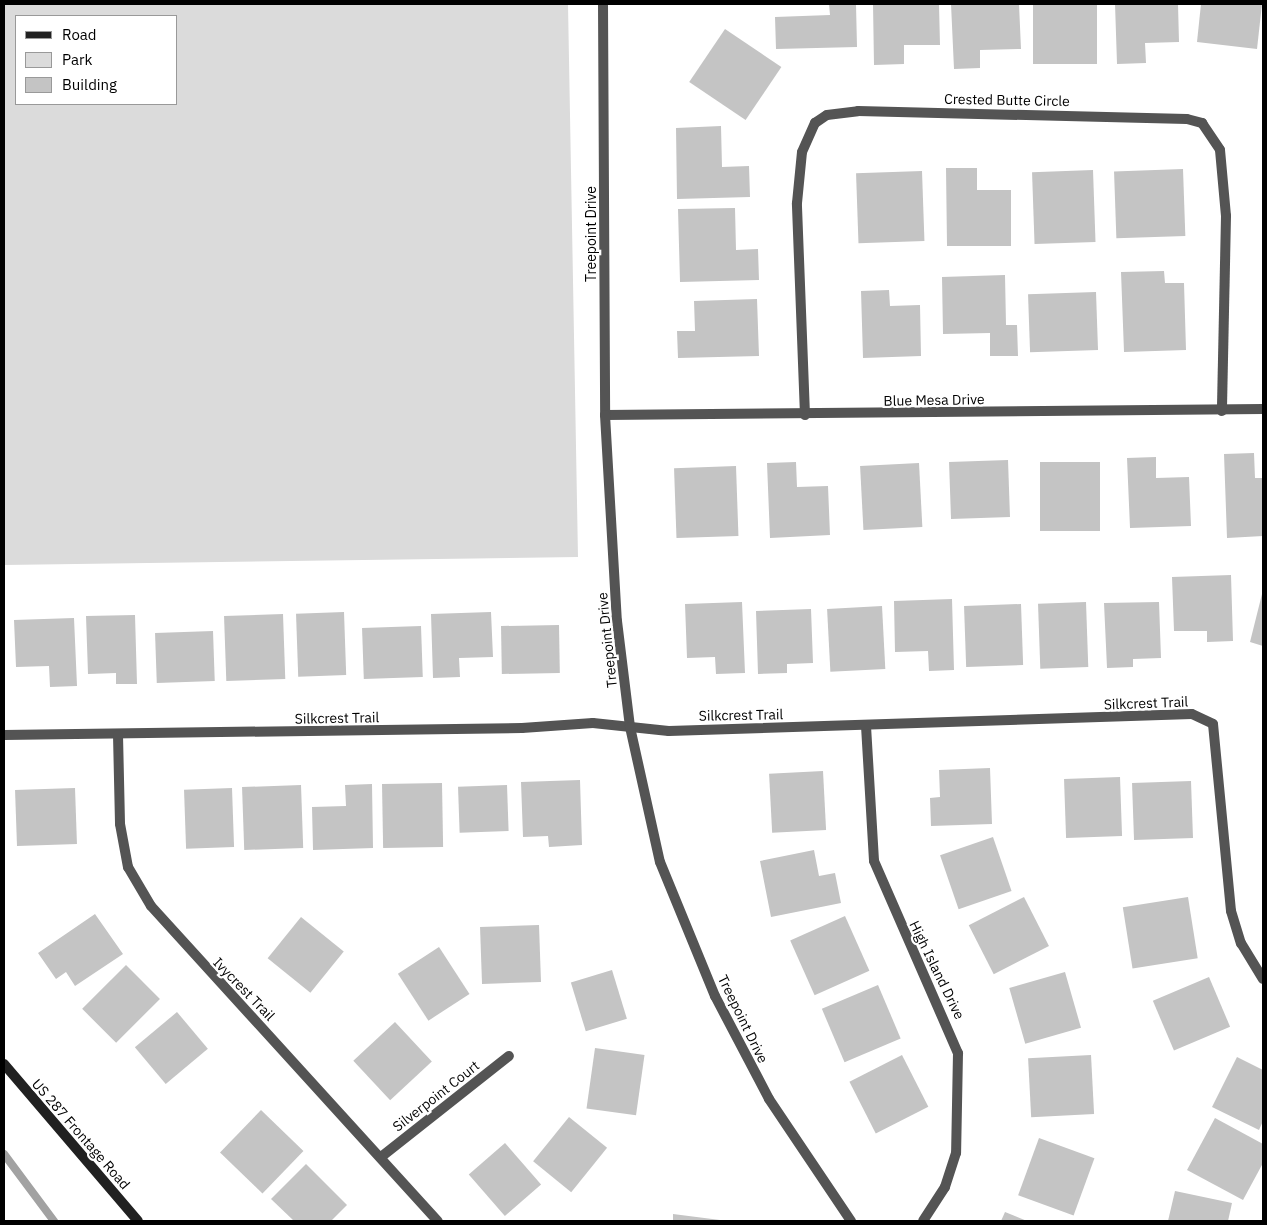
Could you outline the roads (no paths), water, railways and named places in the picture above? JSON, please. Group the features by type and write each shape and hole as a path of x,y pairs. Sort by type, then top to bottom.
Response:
{"main road":[{"name":"US 287 Frontage Road","path":"4,1064 138,1221"}],"street":[{"name":"Treepoint Drive","path":"603,4 605,414 617,621 630,727 660,862 715,996 768,1099 851,1221"},
{"name":"Crested Butte Circle","path":"805,415 796,203 802,152 815,123 827,115 858,111 1069,115 1202,123 1220,150 1226,216 1222,411"},
{"name":"Blue Mesa Drive","path":"605,414 805,415 1263,410"},
{"name":"Silkcrest Trail","path":"4,735 118,735 522,728 593,723 669,731 1192,714 1206,718 1213,724 1231,910 1241,943 1263,979"},
{"name":"High Island Drive","path":"866,726 874,861 958,1053 956,1153 945,1187 923,1221"},
{"name":"Ivycrest Trail","path":"118,735 120,824 128,867 151,906 438,1221"},
{"name":"Silverpoint Court","path":"381,1157 509,1056"}],"waterway":[{"path":"4,1154 54,1221"}]}
